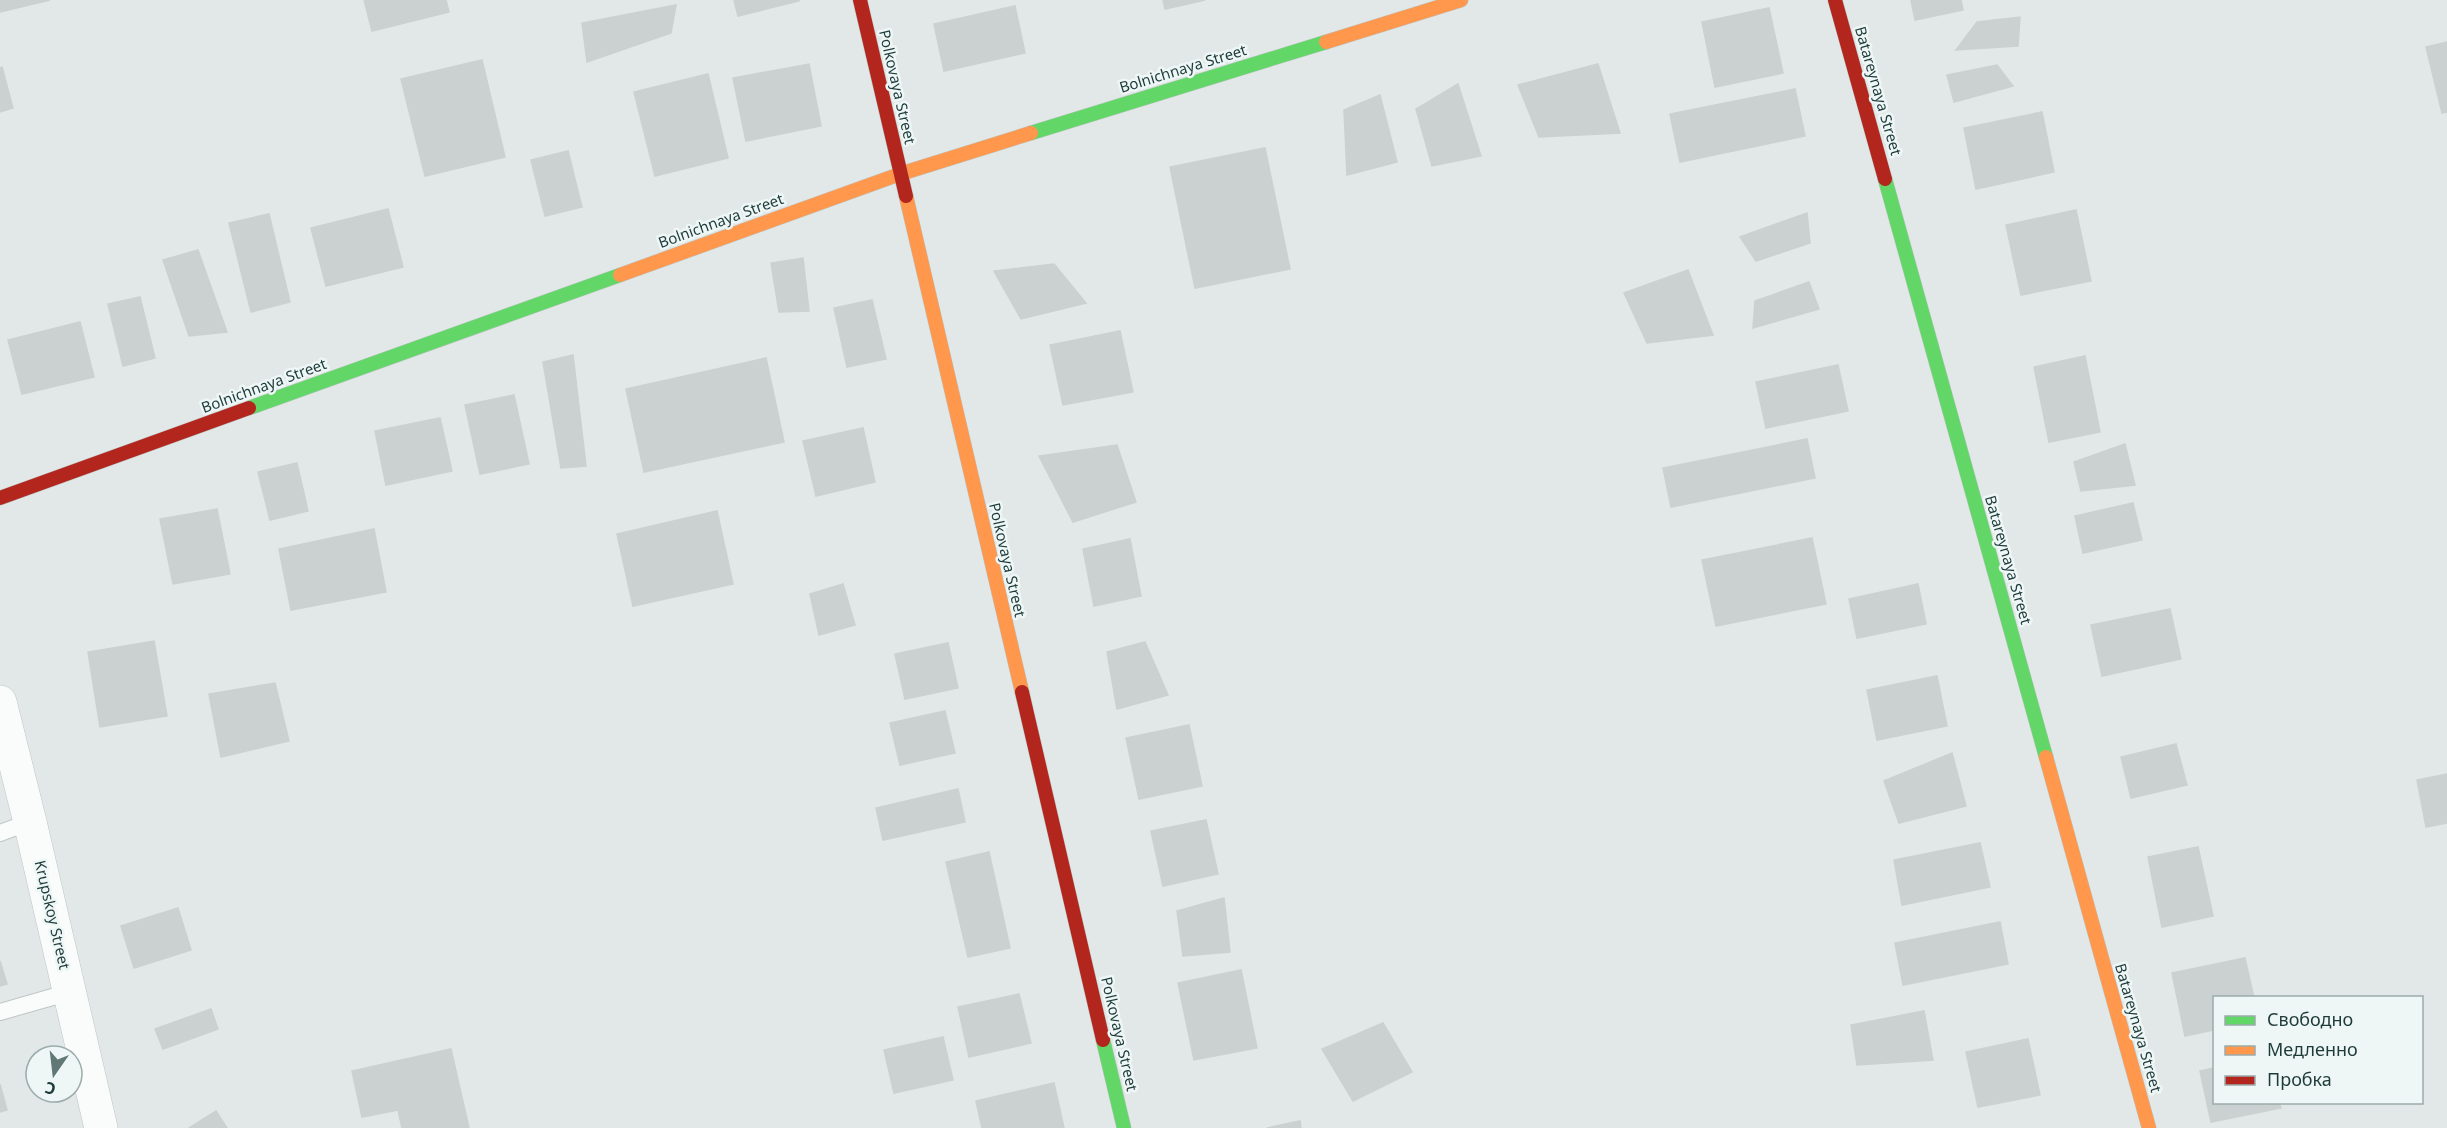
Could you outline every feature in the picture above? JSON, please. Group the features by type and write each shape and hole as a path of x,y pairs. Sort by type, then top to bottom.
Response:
{"street":[{"name":"Polkovaya Street","path":"860,0 1124,1128"},
{"name":"Bolnichnaya Street","path":"0,498 900,174 1461,0"},
{"name":"Batareynaya Street","path":"1836,0 2149,1128"},
{"name":"Krupskoy Street","path":"0,702 101,1128"}],"lane":[{"path":"0,833 30,822"},
{"path":"0,1012 70,992"}],"building":[{"path":"0,0 50,0 0,12"},
{"path":"364,0 446,0 449,12 372,31"},
{"path":"734,0 799,0 799,1 738,16"},
{"path":"1163,0 1205,0 1165,9"},
{"path":"1911,0 1961,0 1963,10 1915,20"},
{"path":"676,5 671,33 587,62 582,23"},
{"path":"1015,6 1025,53 944,71 934,24"},
{"path":"1769,8 1783,73 1715,87 1702,22"},
{"path":"2020,17 2018,46 1956,50 1977,22"},
{"path":"2447,42 2447,112 2442,113 2426,47"},
{"path":"482,60 505,157 425,176 401,79"},
{"path":"809,64 821,126 746,141 733,78"},
{"path":"1598,64 1620,133 1539,137 1518,85"},
{"path":"1997,65 2013,86 1954,102 1947,75"},
{"path":"2,67 13,108 0,112 0,68"},
{"path":"708,74 728,158 655,176 634,92"},
{"path":"1458,84 1481,156 1432,166 1416,109"},
{"path":"1795,89 1805,136 1680,162 1670,114"},
{"path":"1380,95 1397,162 1347,175 1344,110"},
{"path":"2042,112 2054,172 1976,189 1964,128"},
{"path":"1265,148 1290,269 1195,288 1170,167"},
{"path":"568,151 582,207 545,216 531,160"},
{"path":"388,209 403,267 326,286 311,228"},
{"path":"2076,210 2091,281 2021,295 2006,225"},
{"path":"1807,213 1810,243 1756,261 1740,237"},
{"path":"269,214 290,302 251,312 229,223"},
{"path":"198,250 227,332 189,336 163,260"},
{"path":"803,258 809,311 779,312 771,263"},
{"path":"1054,264 1086,303 1021,319 994,271"},
{"path":"1688,270 1713,335 1647,343 1624,293"},
{"path":"1809,282 1819,309 1753,328 1755,301"},
{"path":"140,297 155,358 123,366 108,304"},
{"path":"872,300 886,359 847,367 834,308"},
{"path":"80,322 94,377 22,394 8,340"},
{"path":"1120,331 1133,392 1063,405 1050,345"},
{"path":"573,355 586,466 561,468 543,362"},
{"path":"2085,356 2100,432 2049,442 2034,367"},
{"path":"766,358 784,442 644,472 626,389"},
{"path":"1838,365 1848,411 1766,428 1756,382"},
{"path":"514,395 529,464 480,474 465,405"},
{"path":"440,418 452,471 386,485 375,431"},
{"path":"863,428 875,482 816,496 803,441"},
{"path":"1807,439 1815,478 1671,507 1663,468"},
{"path":"2125,444 2135,485 2081,491 2074,462"},
{"path":"1117,445 1136,502 1073,522 1039,456"},
{"path":"297,463 308,511 270,520 258,472"},
{"path":"2133,503 2142,540 2083,553 2075,516"},
{"path":"217,509 230,574 173,584 160,519"},
{"path":"717,511 733,584 633,606 617,534"},
{"path":"374,529 386,592 291,610 279,549"},
{"path":"1812,538 1826,604 1716,626 1702,560"},
{"path":"1130,539 1141,596 1094,606 1083,549"},
{"path":"843,584 855,625 819,635 810,594"},
{"path":"1918,584 1926,624 1857,638 1849,599"},
{"path":"2170,609 2181,659 2102,676 2091,625"},
{"path":"154,641 167,716 100,727 88,652"},
{"path":"1145,642 1168,695 1117,709 1107,652"},
{"path":"948,643 958,688 905,699 895,654"},
{"path":"1937,676 1947,726 1877,740 1867,690"},
{"path":"275,683 289,741 221,757 209,694"},
{"path":"945,711 955,753 900,765 890,723"},
{"path":"1189,725 1202,786 1139,799 1126,738"},
{"path":"2176,744 2187,785 2131,798 2121,757"},
{"path":"1952,753 1966,806 1899,823 1884,781"},
{"path":"2447,774 2447,823 2426,827 2417,780"},
{"path":"958,789 965,822 883,840 876,808"},
{"path":"1206,820 1218,874 1163,886 1151,831"},
{"path":"1980,843 1990,887 1902,905 1894,860"},
{"path":"2198,847 2213,916 2162,927 2148,857"},
{"path":"989,852 1010,948 968,957 946,862"},
{"path":"1224,898 1230,952 1183,956 1177,911"},
{"path":"178,908 191,950 134,968 121,926"},
{"path":"2000,922 2008,964 1903,985 1895,943"},
{"path":"2245,958 2254,996 2213,996 2213,1030 2185,1036 2172,973"},
{"path":"0,961 7,984 0,986"},
{"path":"1241,970 1257,1048 1194,1060 1178,983"},
{"path":"1019,994 1031,1043 969,1057 958,1007"},
{"path":"211,1009 218,1029 163,1049 155,1029"},
{"path":"1924,1011 1933,1060 1857,1065 1851,1025"},
{"path":"1383,1023 1412,1072 1353,1101 1322,1049"},
{"path":"943,1037 953,1080 894,1093 884,1050"},
{"path":"2028,1039 2040,1095 1978,1107 1966,1052"},
{"path":"451,1049 469,1128 402,1128 398,1110 362,1117 352,1071"},
{"path":"2213,1068 2213,1104 2280,1104 2281,1108 2211,1122 2200,1071"},
{"path":"1054,1083 1064,1128 982,1128 976,1101"},
{"path":"0,1084 7,1110 0,1112"},
{"path":"216,1111 227,1128 189,1128"},
{"path":"1300,1121 1301,1128 1267,1128"}],"traffic: fast":[{"path":"1031,133 1326,42"},
{"path":"1885,179 2046,757"},
{"path":"249,408 620,275"},
{"path":"1103,1040 1124,1128"}],"traffic: slow":[{"path":"1326,42 1461,0"},
{"path":"620,275 900,174 1031,133"},
{"path":"906,196 1022,692"},
{"path":"2046,757 2149,1128"}],"traffic: jam":[{"path":"860,0 906,196"},
{"path":"1835,0 1885,179"},
{"path":"0,498 249,408"},
{"path":"1022,692 1103,1040"}]}
